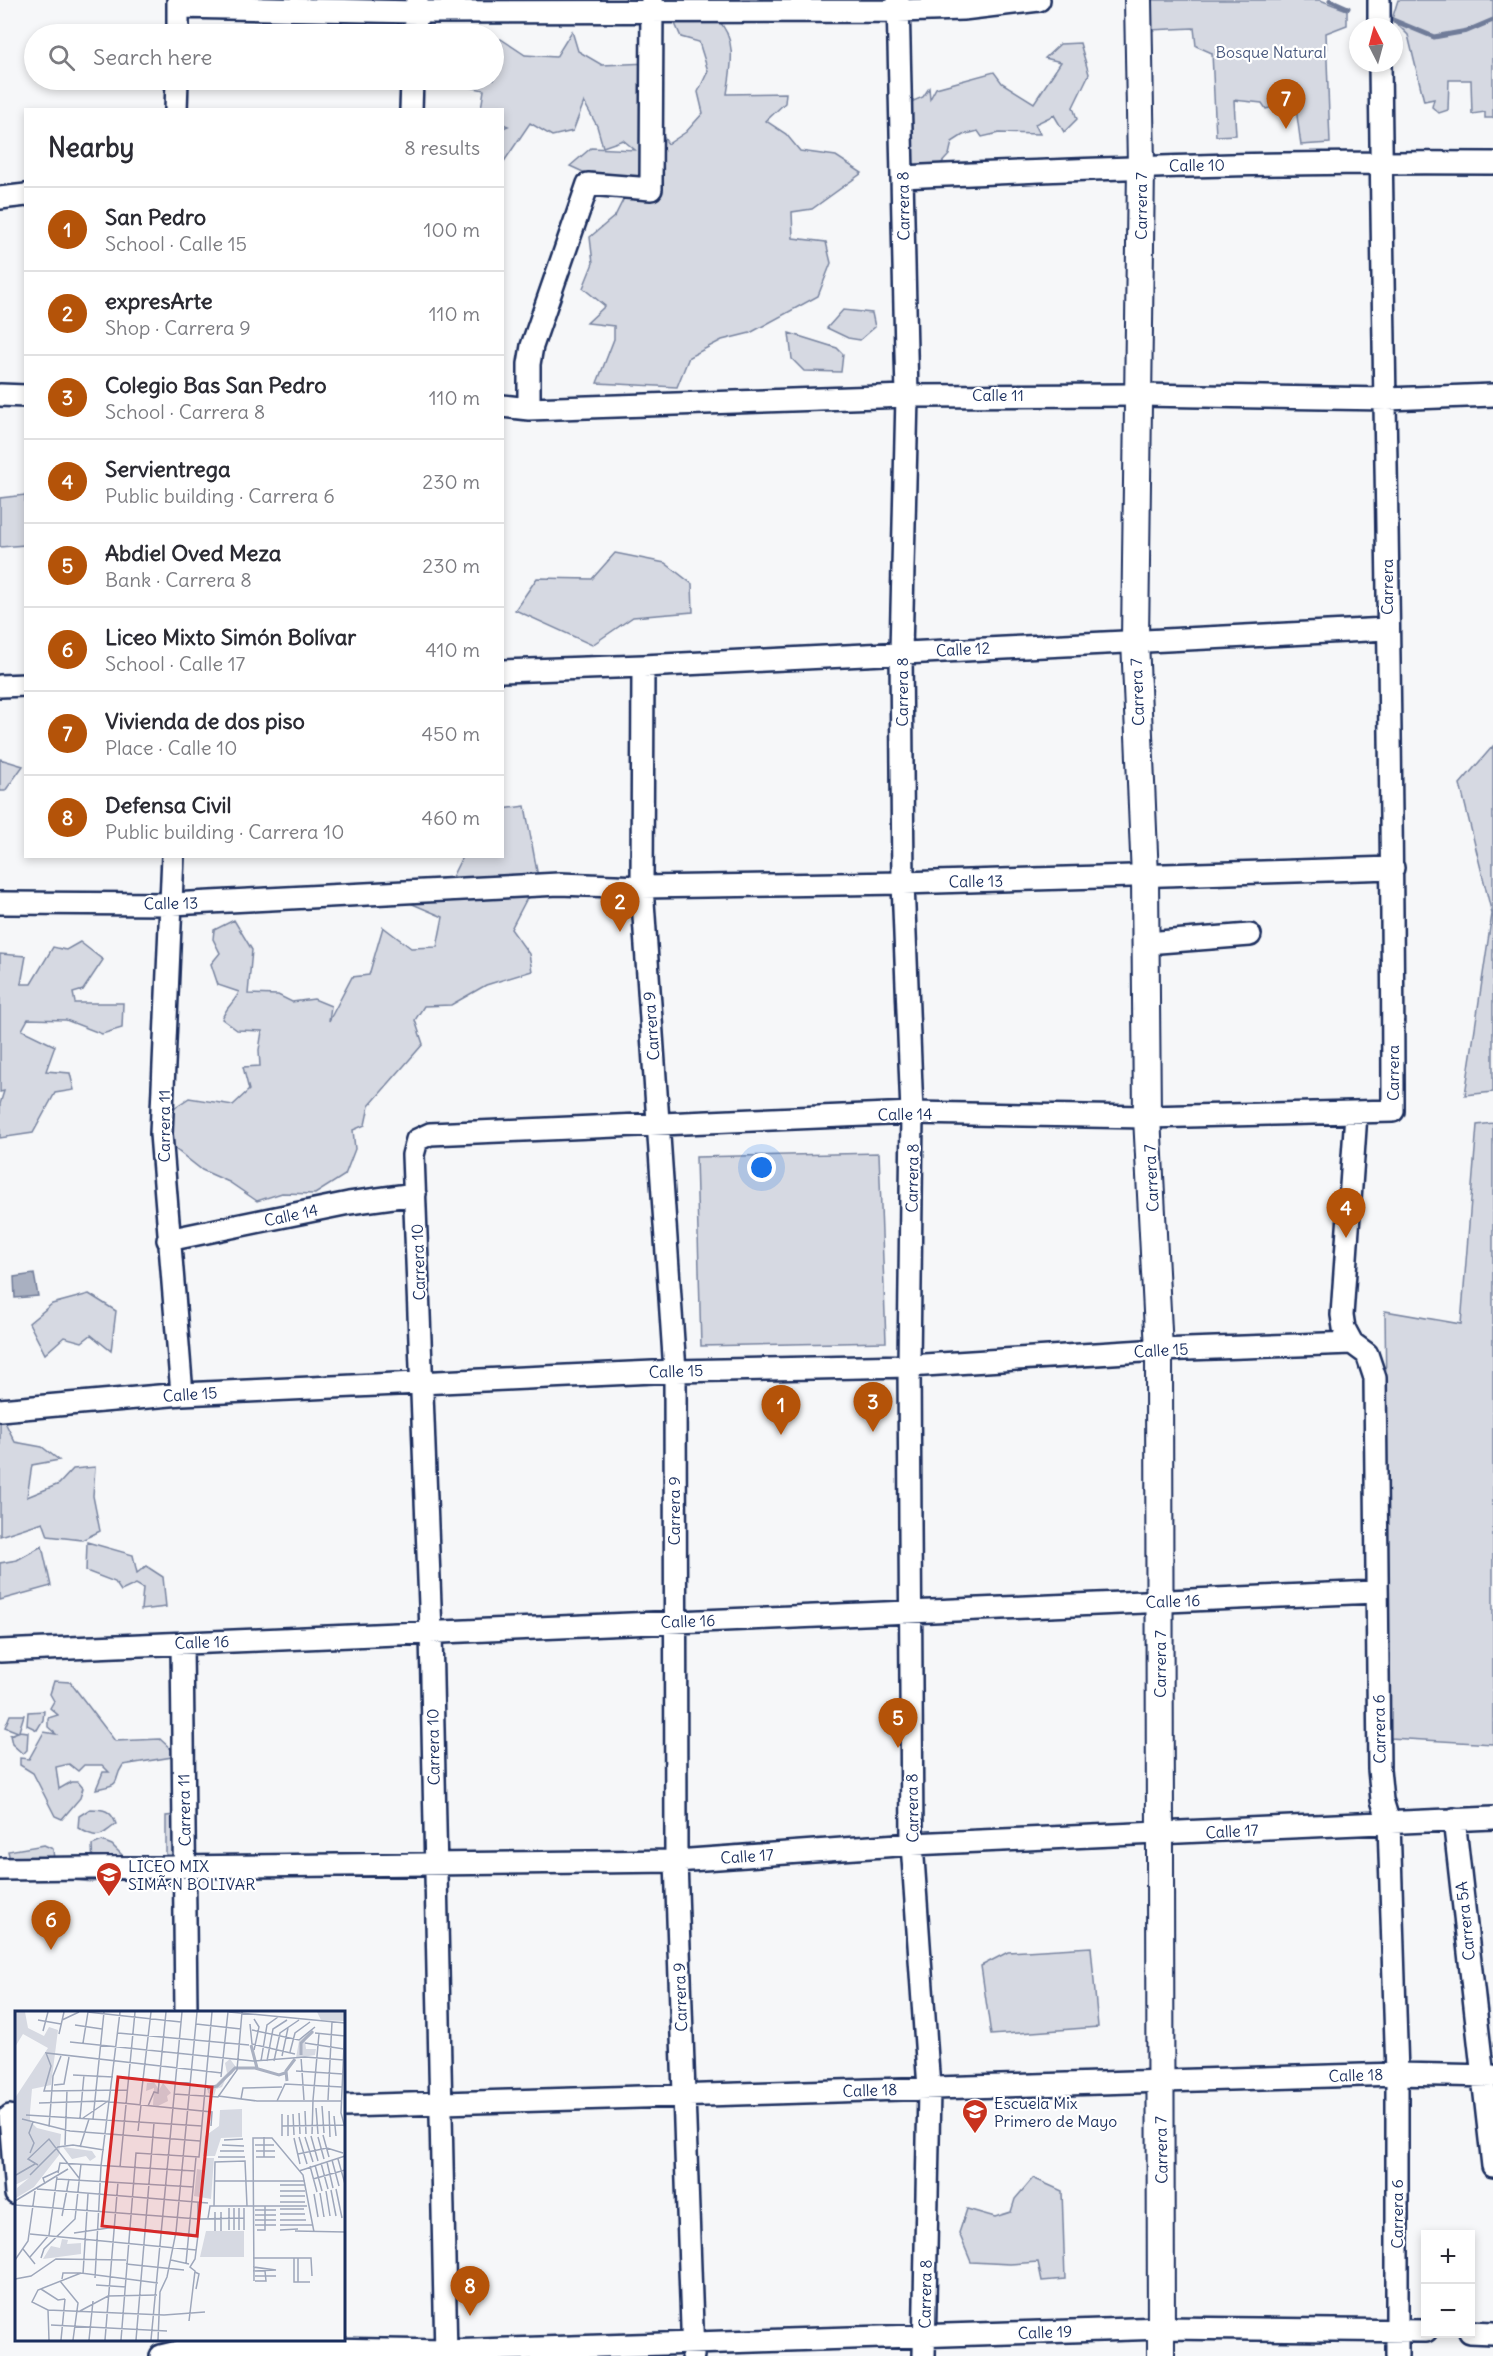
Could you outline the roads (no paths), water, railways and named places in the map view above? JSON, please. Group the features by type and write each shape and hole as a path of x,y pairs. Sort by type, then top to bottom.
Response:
{"street":[{"path":"178,24 178,3 417,6 898,5 963,9 1039,0"},
{"name":"Carrera 7","path":"1138,0 1141,166 1140,395 1135,640 1145,877 1148,1117 1159,1350 1160,2081 1163,2328 1161,2356"},
{"path":"1379,0 1379,18"},
{"name":"Carrera 8","path":"898,5 907,396 901,652 903,883 912,1113 909,1366 912,1844 929,2088 924,2346"},
{"path":"416,24 417,6"},
{"path":"529,409 531,345 588,184 651,189 651,6"},
{"name":"Carrera","path":"1380,72 1387,399 1387,629 1393,868 1394,1111"},
{"path":"176,108 177,90"},
{"path":"411,108 412,90"},
{"name":"Calle 10","path":"902,177 1141,166 1381,162 1493,164"},
{"path":"0,198 24,195"},
{"path":"0,395 24,396"},
{"name":"Calle 11","path":"504,406 529,409 907,396 1140,395 1387,399 1493,395"},
{"name":"Calle 12","path":"510,670 643,666 1387,629"},
{"name":"Carrera 9","path":"643,666 642,887 675,1371 676,1861 693,2349"},
{"path":"0,686 24,685"},
{"name":"Carrera 11","path":"173,858 161,1134 182,1394"},
{"name":"Calle 13","path":"0,903 172,904 559,884 642,887 903,883 1393,868"},
{"path":"1146,943 1250,935"},
{"name":"Calle 14","path":"417,1140 430,1134 912,1113 1148,1117 1356,1114 1394,1111"},
{"name":"Carrera 6","path":"1356,1114 1342,1316 1344,1328 1352,1343 1367,1354 1375,1378 1379,1769 1382,1800 1389,1823 1397,2074 1397,2356"},
{"name":"Carrera 10","path":"417,1140 413,1155 431,1632 443,2103 446,2353"},
{"name":"Calle 14","path":"168,1240 350,1203 415,1194"},
{"name":"Calle 15","path":"0,1410 182,1394 675,1371 909,1366 1159,1350 1352,1343"},
{"name":"Calle 16","path":"0,1650 1376,1592"},
{"name":"Carrera 11","path":"182,1643 186,2011"},
{"name":"Calle 17","path":"0,1869 436,1866 676,1861 912,1844 1493,1818"},
{"name":"Carrera 5A","path":"1454,1819 1488,2077 1493,2166"},
{"name":"Calle 18","path":"345,2106 1397,2074 1488,2077"},
{"path":"9,2116 15,2183"},
{"name":"Calle 19","path":"161,2356 199,2347 446,2353 924,2346 1163,2328 1421,2331"},
{"path":"1475,2332 1493,2333"}],"water":[{"path":"34,1274 38,1296 15,1298 14,1277"}],"waterway":[{"path":"1330,0 1348,8"},
{"path":"1403,24 1434,37 1467,31 1493,20"}],"place":[{"name":"Vivienda de dos piso","path":"1286,129"},
{"name":"expresArte","path":"620,932"},
{"name":"Servientrega","path":"1346,1238"},
{"name":"Colegio Bas San Pedro","path":"873,1432"},
{"name":"San Pedro","path":"781,1435"},
{"name":"Abdiel Oved Meza","path":"898,1748"},
{"name":"LICEO MIX SIMÃ‹N BOLIVAR","path":"109,1898"},
{"name":"Liceo Mixto Simón Bolívar","path":"51,1950"},
{"name":"Escuela Mix Primero de Mayo","path":"975,2135"},
{"name":"Defensa Civil","path":"470,2316"}],"park label":[{"name":"Bosque Natural","path":"1271,52"}]}
